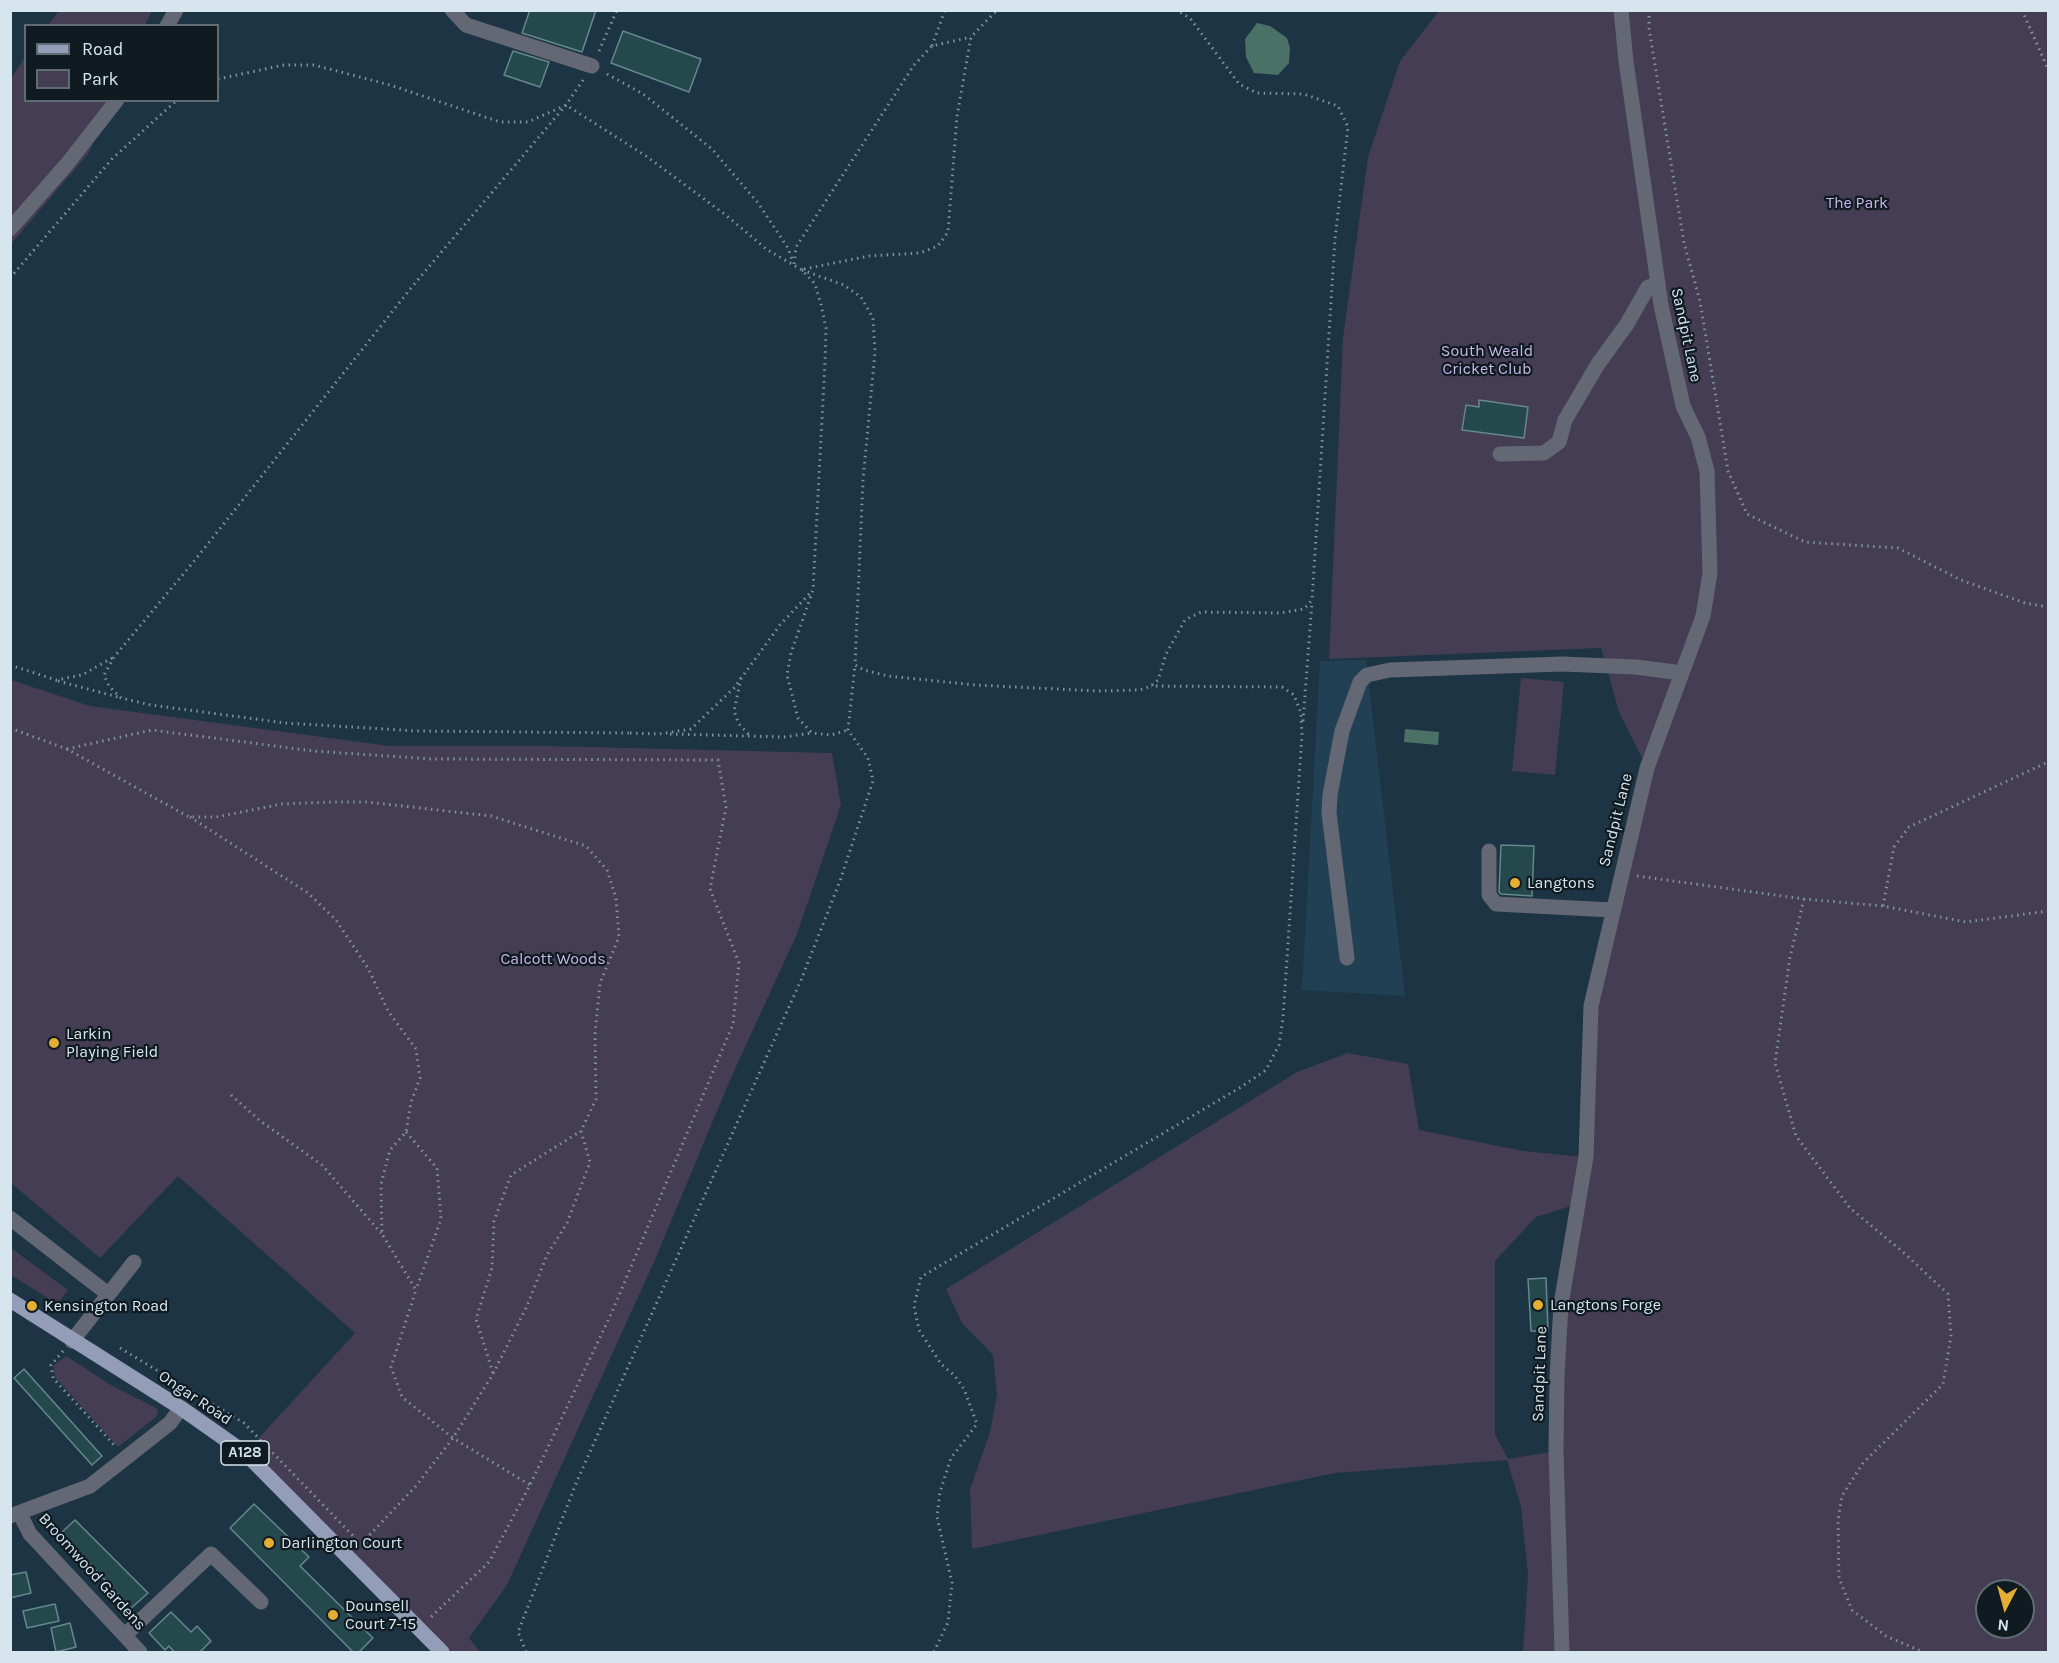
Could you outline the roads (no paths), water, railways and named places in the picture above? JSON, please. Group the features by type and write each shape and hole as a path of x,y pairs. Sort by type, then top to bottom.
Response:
{"main road":[{"name":"Ongar Road","path":"10,1300 181,1408 259,1466 442,1653"}],"street":[{"path":"168,24 176,10"},
{"path":"452,10 466,25 592,66"},
{"name":"Sandpit Lane","path":"1562,1653 1556,1451 1561,1304 1586,1157 1591,1006 1647,768 1703,616 1709,583 1707,471 1698,437 1683,406 1657,285 1626,61 1622,10"},
{"path":"10,229 115,102"},
{"path":"1500,454 1544,453 1559,442 1565,420 1598,364 1628,324 1648,287 1657,285"},
{"path":"1347,958 1329,804 1332,776 1342,731 1360,682 1367,675 1390,670 1562,664 1636,667 1682,673"},
{"path":"1489,850 1489,895 1496,904 1612,910"},
{"path":"10,1218 108,1294"},
{"path":"72,1341 134,1262"},
{"path":"15,1515 90,1486 126,1460 170,1423 181,1408"},
{"name":"Broomwood Gardens","path":"15,1515 140,1653"},
{"path":"125,1635 211,1554 261,1602"}],"place":[{"name":"Langtons","path":"1515,883"},
{"name":"Larkin Playing Field","path":"54,1043"},
{"name":"Langtons Forge","path":"1538,1305"},
{"name":"Kensington Road","path":"32,1306"},
{"name":"Darlington Court","path":"269,1543"},
{"name":"Dounsell Court 7-15","path":"333,1615"}],"park label":[{"name":"The Park","path":"1857,203"},
{"name":"South Weald Cricket Club","path":"1487,360"},
{"name":"Calcott Woods","path":"553,959"}]}
